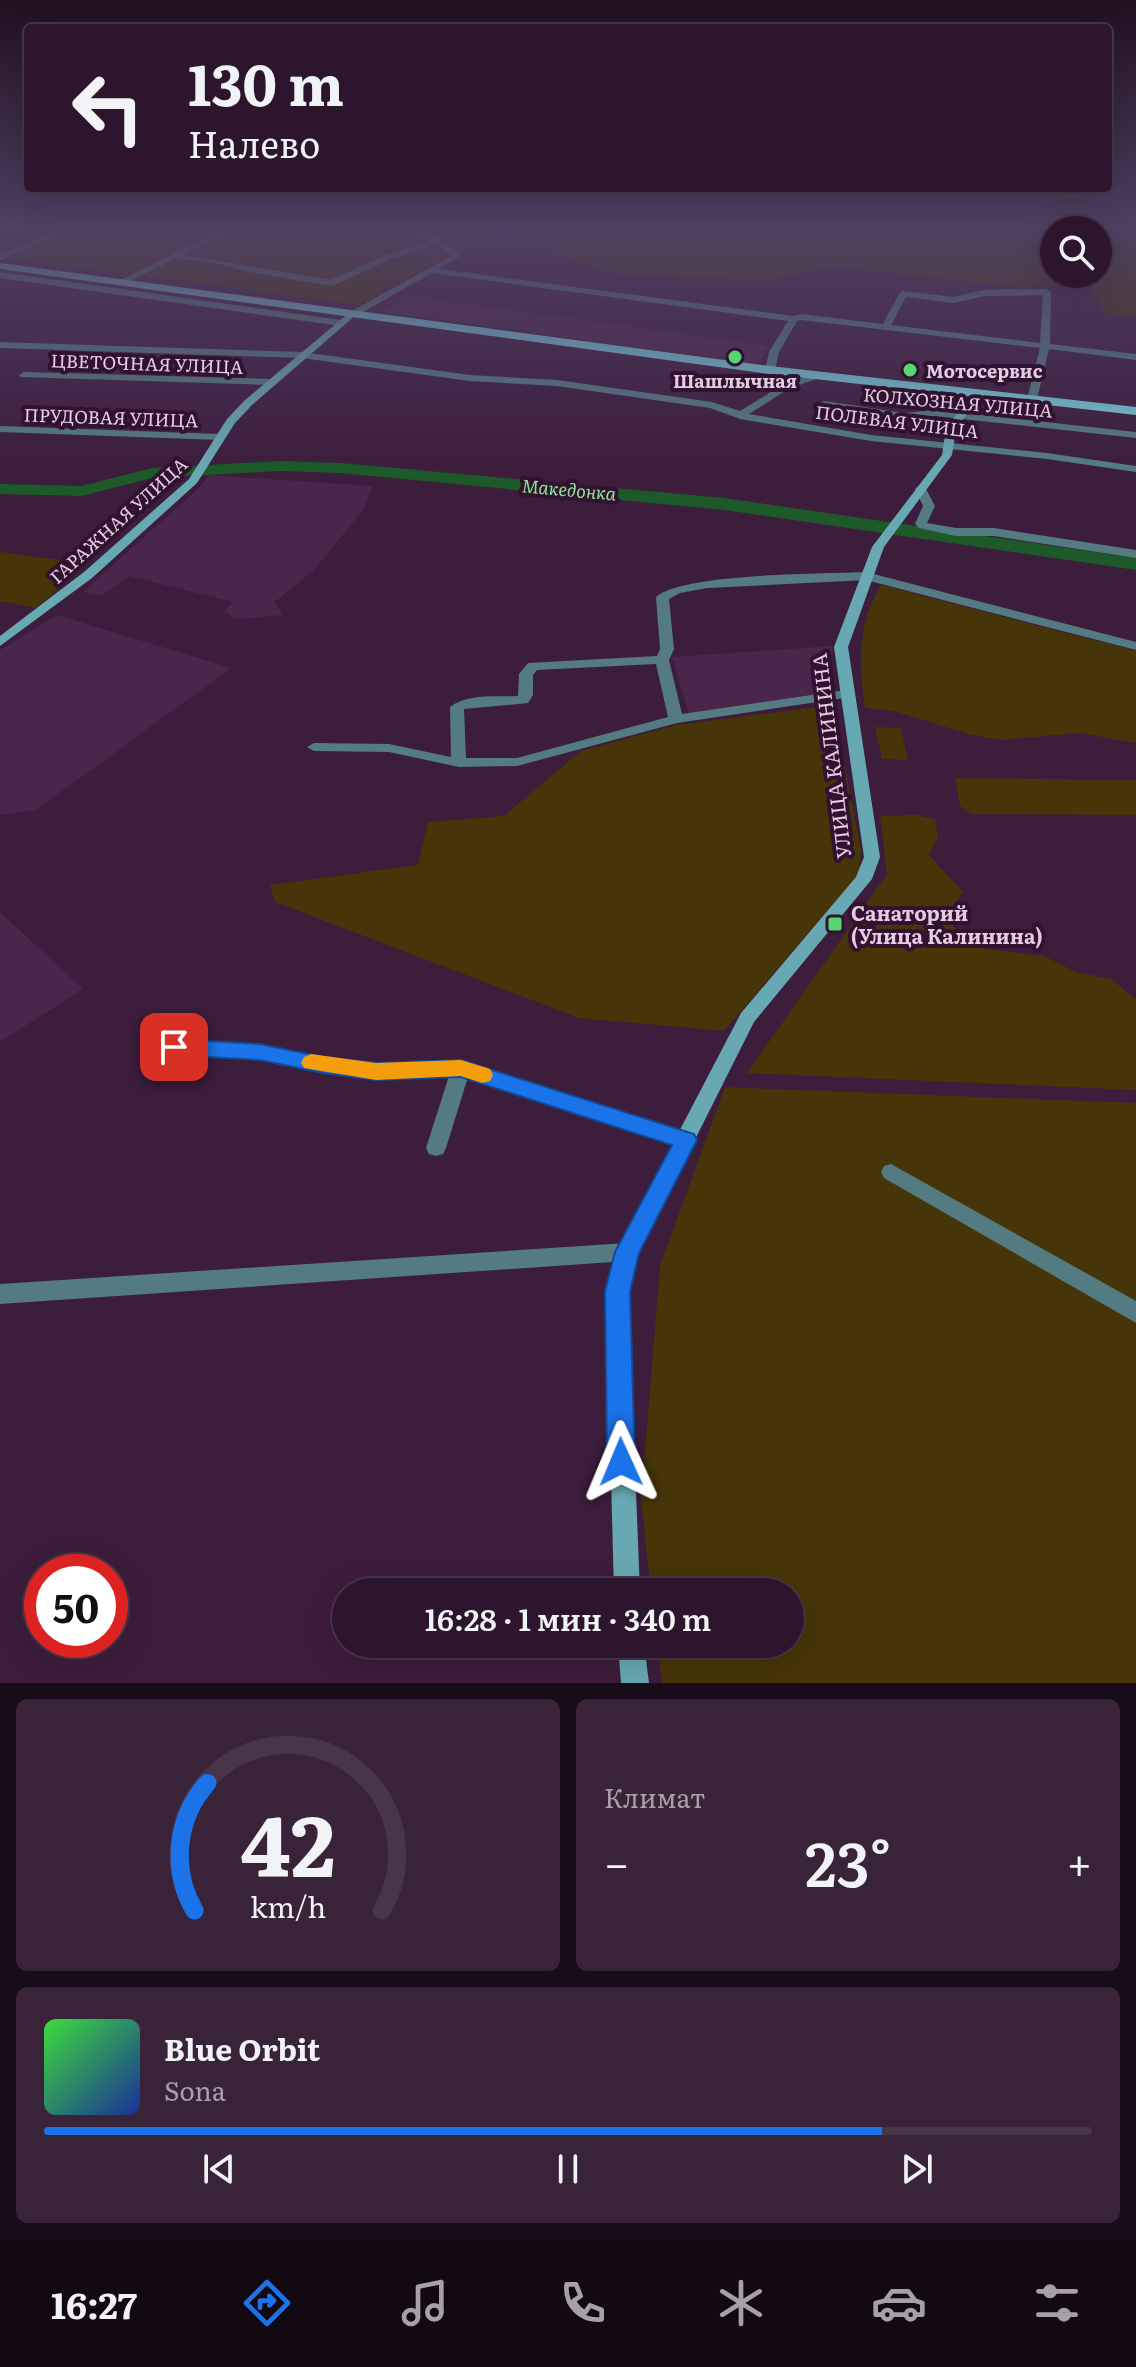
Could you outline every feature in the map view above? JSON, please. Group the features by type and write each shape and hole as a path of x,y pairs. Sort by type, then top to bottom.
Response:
{"main road":[{"path":"306,308 816,376 1136,411"},
{"name":"ГАРАЖНАЯ УЛИЦА","path":"0,642 88,575 199,473 231,421 270,382 353,314"},
{"path":"951,447 948,435 978,394"},
{"name":"УЛИЦА КАЛИНИНА","path":"627,1578 617,1291 627,1252 747,1018 864,879 872,857 841,647 878,547 951,447"},
{"path":"632,1658 635,1683"}],"street":[{"path":"230,308 341,323"},
{"path":"353,314 364,308"},
{"path":"718,308 1136,357"},
{"path":"886,326 896,308"},
{"path":"1032,399 1045,345 1046,308"},
{"path":"770,370 774,352 798,318"},
{"path":"0,345 302,355 470,378 557,383 712,405 740,416"},
{"path":"77,357 89,348"},
{"path":"54,376 66,367"},
{"name":"ЦВЕТОЧНАЯ УЛИЦА","path":"24,375 270,382"},
{"name":"ПОЛЕВАЯ УЛИЦА","path":"740,416 785,387 816,376"},
{"name":"КОЛХОЗНАЯ УЛИЦА","path":"824,404 904,416 928,413 1136,435"},
{"name":"ПОЛЕВАЯ УЛИЦА","path":"740,416 855,436 1047,456 1136,469"},
{"name":"ПРУДОВАЯ УЛИЦА","path":"0,429 220,437"},
{"path":"921,489 929,506 924,512 923,526 956,532 994,532 1136,554"},
{"path":"676,719 662,660 667,649 662,597 676,590 707,584 866,576 1136,646"},
{"path":"459,763 457,707 467,703 523,700 526,695 526,674 533,666 662,660"},
{"path":"314,747 389,748 459,763 535,759 676,719 846,694"},
{"path":"174,1047 260,1052 323,1065 376,1071 461,1068 686,1140"},
{"path":"436,1148 461,1068"},
{"path":"891,1172 1136,1313"},
{"path":"0,1294 627,1252"}],"shaded area":[{"path":"388,308 495,308 769,346 758,364 382,312"},
{"path":"1101,308 1136,308 1136,316 1104,313"},
{"path":"209,475 373,486 364,509 314,570 275,602 283,615 235,619 224,611 233,602 129,576 101,596 83,592 200,487"},
{"path":"0,552 87,564 36,608 0,601"},
{"path":"881,585 1136,651 1136,743 1079,733 1000,740 971,735 894,711 865,708 862,645 868,614"},
{"path":"57,615 231,668 36,810 3,815 0,814 0,650"},
{"path":"833,646 830,664 835,694 689,715 672,657"},
{"path":"833,705 861,851 859,874 724,1031 579,1018 275,902 270,885 418,865 428,822 504,816 581,751 676,725"},
{"path":"875,727 901,728 908,760 882,759"},
{"path":"955,778 1136,780 1136,815 971,814 960,806"},
{"path":"916,815 935,819 938,837 929,855 963,892 950,910 955,930 979,948 1044,956 1076,972 1111,979 1136,999 1136,1090 747,1073 887,874 880,816"},
{"path":"0,912 83,989 0,1042"},
{"path":"725,1087 1136,1103 1136,1683 662,1683 659,1658 804,1658 804,1578 649,1578 641,1500 660,1266"}],"waterway":[{"name":"Македонка","path":"0,489 82,491 152,473 280,466 341,468 724,504 1136,564"}],"slow traffic":[{"path":"311,1063 376,1071 461,1068 482,1075"}],"place":[{"name":"Шашлычная","path":"735,357"},
{"name":"Мотосервис","path":"910,370"},
{"name":"Санаторий (Улица Калинина)","path":"835,924"}],"route":[{"path":"174,1047 260,1052 323,1065 376,1071 461,1068 686,1140 627,1252 617,1291 621,1462"}]}
